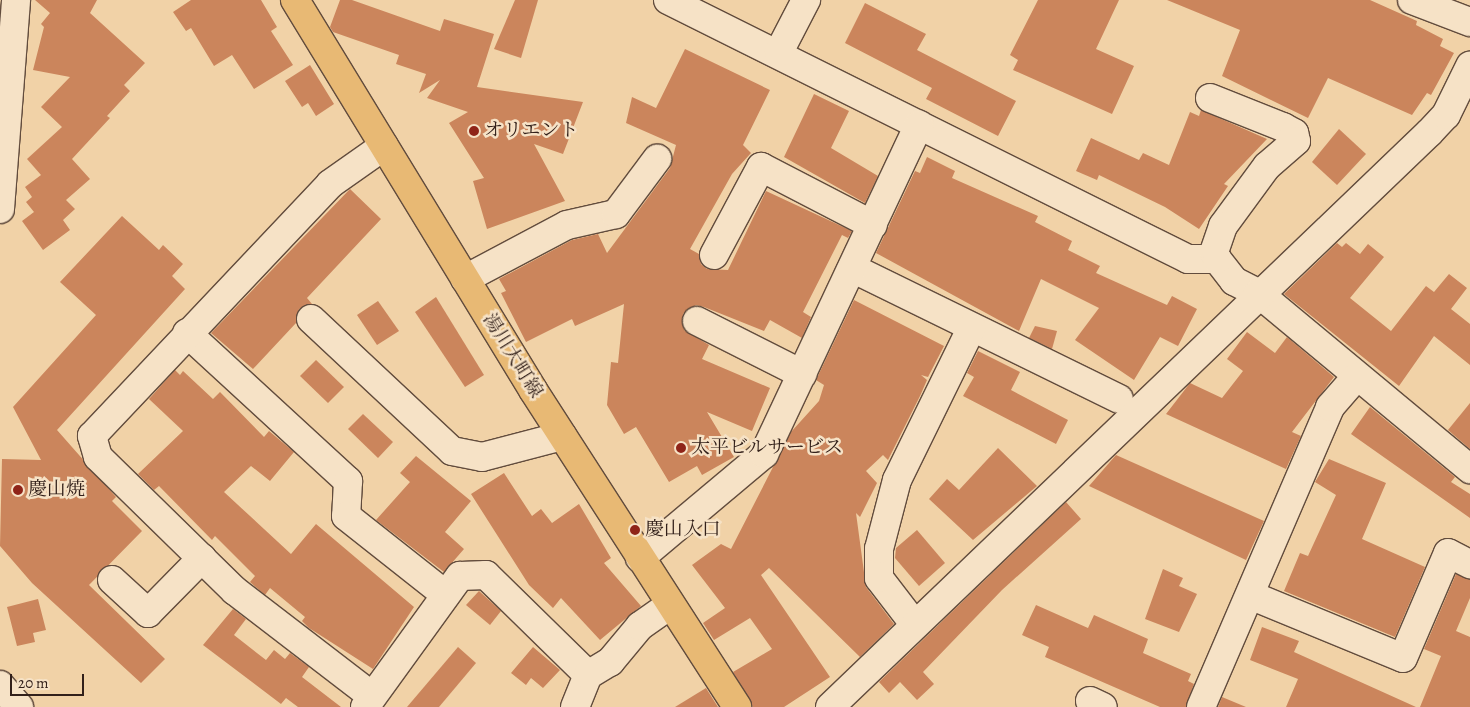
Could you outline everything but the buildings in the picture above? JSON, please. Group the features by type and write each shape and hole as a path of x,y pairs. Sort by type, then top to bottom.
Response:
{"main road":[{"name":"湯川大町線","path":"294,0 562,436 737,707"}],"street":[{"path":"0,208 3,135 16,0"},
{"path":"779,52 806,0"},
{"path":"1412,0 1470,22"},
{"path":"680,2 919,125 1188,259 1217,259"},
{"path":"830,707 1258,292 1430,133 1446,115 1470,66"},
{"path":"1210,98 1283,127 1294,133 1296,141 1266,166 1223,226 1214,252 1217,259 1234,281 1258,292 1356,377 1470,469"},
{"path":"640,558 764,454 919,125"},
{"path":"384,146 330,184 93,431 92,446 235,591 368,701 460,576 486,575 588,675"},
{"path":"465,279 567,225 616,214 657,159"},
{"path":"714,255 761,166 873,225"},
{"path":"852,268 1119,399"},
{"path":"311,320 452,451 482,457 562,436"},
{"path":"696,321 802,374"},
{"path":"915,625 879,578 879,549 900,472 972,327"},
{"path":"187,333 348,481 346,516 446,595"},
{"path":"1201,707 1330,407 1356,377"},
{"path":"1250,596 1403,658 1448,553 1470,564"},
{"path":"112,580 148,613 202,558"},
{"path":"575,707 588,675 610,662 640,626 670,604"},
{"path":"0,686 18,707"}],"place":[{"name":"オリエント","path":"474,131"},
{"name":"太平ビルサービス","path":"681,448"},
{"name":"慶山焼","path":"18,490"},
{"name":"慶山入口","path":"635,530"}]}
